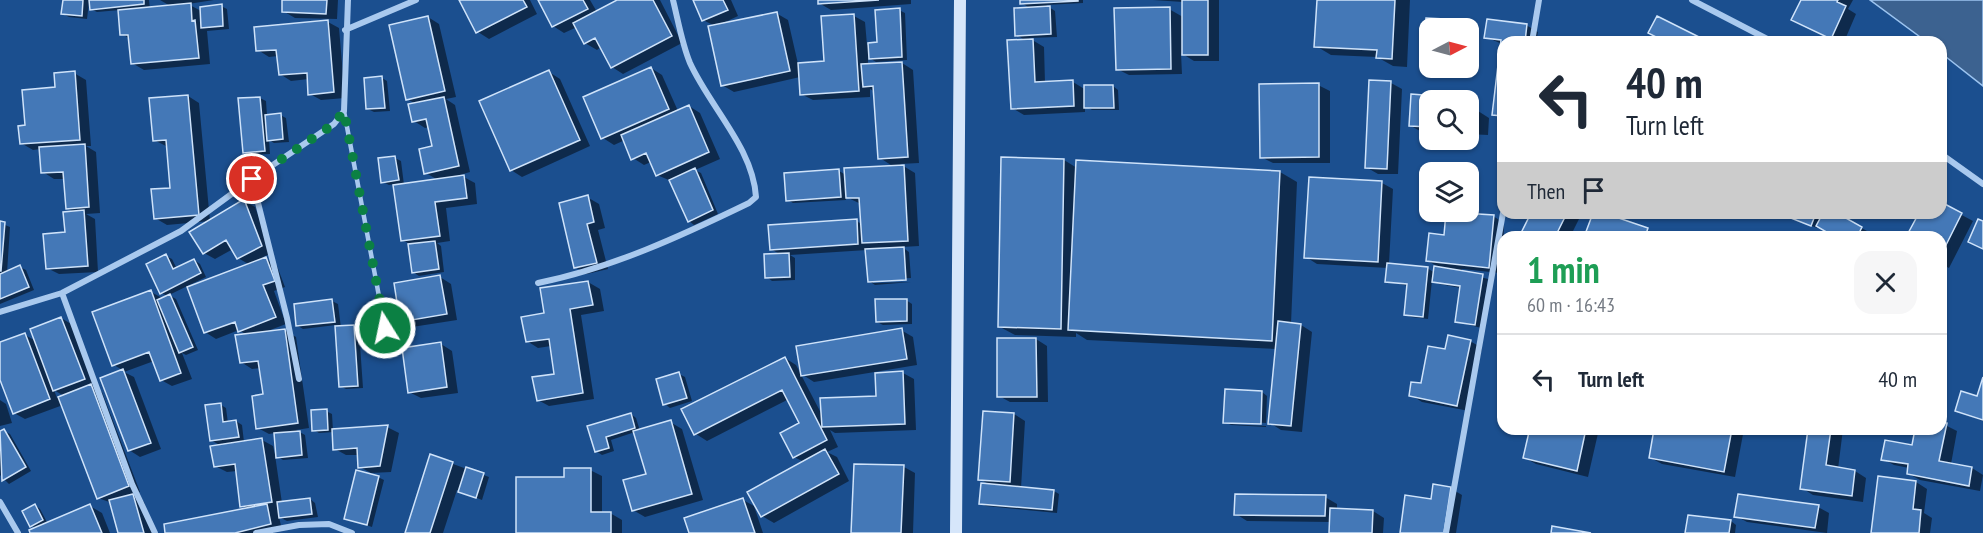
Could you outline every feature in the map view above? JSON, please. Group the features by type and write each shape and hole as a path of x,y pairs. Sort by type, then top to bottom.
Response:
{"main road":[{"path":"956,533 960,0"}],"street":[{"path":"0,312 62,293 181,231 252,179 334,124 344,111 345,30 348,0"},
{"path":"345,30 416,0"},
{"path":"538,283 580,274 686,234 749,203 756,197 755,185 745,155 706,95 689,61 673,0"},
{"path":"1533,36 1539,0"},
{"path":"1692,0 1761,36"},
{"path":"1947,158 1983,184"},
{"path":"252,179 287,318 299,379"},
{"path":"1446,533 1497,247"},
{"path":"62,293 132,484 155,533"},
{"path":"0,502 18,533"},
{"path":"256,533 299,525 329,524 352,533"}],"lane":[{"path":"344,111 385,328"}],"water":[{"path":"1870,0 1983,0 1983,86 1947,58 1947,36 1919,36"}],"building":[{"path":"63,0 83,0 82,16 61,14"},
{"path":"89,0 144,0 144,4 90,10"},
{"path":"282,0 327,0 326,14 282,12"},
{"path":"459,0 523,0 527,7 476,33"},
{"path":"538,0 583,0 588,9 552,27"},
{"path":"617,0 653,0 672,36 611,68 595,38 584,44 573,23"},
{"path":"693,0 723,0 728,10 702,21"},
{"path":"818,0 879,0 818,4"},
{"path":"1020,0 1078,0 1078,1 1020,4"},
{"path":"1182,0 1208,0 1208,55 1182,55"},
{"path":"1317,0 1395,0 1392,59 1376,58 1377,50 1314,47"},
{"path":"1801,0 1838,0 1837,2 1846,6 1832,36 1825,36 1791,20"},
{"path":"191,3 199,58 131,64 128,35 120,35 118,10"},
{"path":"222,4 223,26 201,28 200,7"},
{"path":"1050,6 1051,34 1015,36 1014,8"},
{"path":"1170,7 1171,69 1116,70 1114,8"},
{"path":"900,8 902,57 869,59 868,43 877,42 875,10"},
{"path":"777,12 790,71 721,86 708,26"},
{"path":"854,14 859,91 800,95 798,63 824,61 821,16"},
{"path":"428,16 445,91 406,100 389,25"},
{"path":"1657,16 1697,36 1654,36 1648,33"},
{"path":"1487,19 1527,24 1526,36 1497,36 1497,40 1484,38"},
{"path":"328,20 334,92 308,95 307,73 279,75 276,50 256,51 254,27"},
{"path":"1033,39 1035,82 1073,80 1074,106 1011,109 1007,40"},
{"path":"902,62 908,157 878,159 873,86 863,87 861,64"},
{"path":"651,67 669,109 601,139 583,97"},
{"path":"549,70 580,140 510,171 479,101"},
{"path":"75,71 80,140 20,144 18,126 25,125 22,90 55,87 54,73"},
{"path":"1497,73 1497,115 1492,115"},
{"path":"382,76 385,108 366,109 364,78"},
{"path":"1369,80 1391,81 1387,169 1365,168"},
{"path":"1319,83 1319,157 1260,158 1259,84"},
{"path":"1084,85 1113,85 1114,108 1084,108"},
{"path":"1411,94 1419,95 1419,126 1409,126"},
{"path":"188,95 199,215 154,219 151,189 170,188 166,140 153,141 149,98"},
{"path":"260,97 265,151 243,153 238,98"},
{"path":"444,97 459,166 424,174 419,149 432,146 426,119 412,122 408,104"},
{"path":"689,105 709,152 656,176 646,153 631,160 621,135"},
{"path":"281,113 283,139 267,141 265,115"},
{"path":"85,144 89,207 66,209 63,172 41,173 39,147"},
{"path":"395,156 399,180 381,183 378,158"},
{"path":"1001,157 1064,159 1061,329 998,327"},
{"path":"1076,160 1280,171 1272,341 1068,330"},
{"path":"904,165 908,241 862,243 859,198 846,198 844,168"},
{"path":"695,168 713,210 688,222 669,180"},
{"path":"839,169 841,197 786,201 784,173"},
{"path":"464,175 467,198 435,202 440,236 401,241 393,185"},
{"path":"1309,177 1382,181 1378,262 1304,258"},
{"path":"588,195 594,222 587,224 597,263 574,268 559,203"},
{"path":"244,199 262,246 237,259 226,240 203,254 189,232"},
{"path":"1947,205 1962,213 1947,243 1947,231 1909,231 1916,219 1947,219"},
{"path":"84,210 88,266 46,269 43,234 65,232 63,212"},
{"path":"1479,214 1494,215 1489,268 1426,261 1429,233 1444,235 1445,222 1479,222"},
{"path":"857,219 858,244 770,250 768,225"},
{"path":"1528,219 1564,219 1558,231 1522,231"},
{"path":"1591,219 1622,219 1648,228 1647,231 1586,231"},
{"path":"1793,219 1814,219 1811,226"},
{"path":"1820,219 1848,219 1862,227 1860,231 1825,231 1816,226"},
{"path":"1978,219 1983,221 1983,249 1968,242"},
{"path":"0,221 5,222 1,271 0,271"},
{"path":"435,241 439,269 412,273 408,244"},
{"path":"904,247 906,280 868,282 865,249"},
{"path":"789,253 790,277 765,278 764,254"},
{"path":"166,254 173,269 194,259 201,273 160,294 146,264"},
{"path":"266,257 275,281 263,285 276,317 238,332 235,322 204,333 187,287"},
{"path":"1387,263 1428,267 1423,317 1404,315 1407,284 1385,282"},
{"path":"20,265 29,287 0,299 0,274"},
{"path":"1434,266 1483,274 1475,325 1455,322 1460,286 1432,282"},
{"path":"440,275 447,314 400,322 394,283"},
{"path":"588,281 593,305 570,309 583,393 537,401 532,377 554,374 549,339 526,342 521,317 544,313 540,288"},
{"path":"151,290 181,373 160,381 149,352 112,366 92,312"},
{"path":"170,294 193,347 179,353 157,300"},
{"path":"332,299 335,322 296,326 294,304"},
{"path":"875,299 907,299 907,321 876,322"},
{"path":"61,317 85,379 53,391 30,329"},
{"path":"1278,321 1301,324 1291,426 1268,424"},
{"path":"354,325 358,386 339,387 335,326"},
{"path":"902,328 907,359 801,376 796,346"},
{"path":"285,329 298,423 256,429 252,396 263,394 258,361 240,363 235,335"},
{"path":"25,333 50,399 13,414 0,380 0,342"},
{"path":"1448,335 1471,340 1457,406 1409,396 1411,382 1421,383 1428,346 1445,349"},
{"path":"997,338 1036,338 1037,397 997,397"},
{"path":"441,342 447,387 408,393 402,348"},
{"path":"785,357 827,440 793,458 780,433 799,423 782,390 694,435 681,409"},
{"path":"123,369 151,443 128,451 100,378"},
{"path":"903,371 905,424 822,427 820,398 876,396 875,373"},
{"path":"679,372 687,398 663,405 656,379"},
{"path":"1983,377 1983,420 1955,411 1961,391 1977,396"},
{"path":"91,384 129,486 97,499 58,397"},
{"path":"1225,389 1262,391 1261,424 1223,423"},
{"path":"221,403 223,422 236,420 239,437 210,441 205,405"},
{"path":"327,409 328,430 312,431 311,410"},
{"path":"983,411 1014,413 1010,482 978,480"},
{"path":"631,413 635,428 606,437 609,448 595,452 587,426"},
{"path":"671,420 692,494 632,511 623,480 646,474 633,431"},
{"path":"388,425 380,466 358,468 357,448 333,450 332,429"},
{"path":"4,429 26,467 2,481 0,431"},
{"path":"300,431 302,455 276,458 274,433"},
{"path":"1528,435 1585,435 1577,471 1523,458"},
{"path":"1653,435 1731,435 1724,472 1649,458"},
{"path":"1807,435 1830,435 1826,465 1855,470 1852,496 1800,489"},
{"path":"1914,435 1944,435 1939,461 1972,467 1969,486 1907,474 1908,464 1881,460 1885,440 1912,445"},
{"path":"262,438 272,502 240,507 235,464 214,467 210,446"},
{"path":"825,449 839,474 761,517 747,492"},
{"path":"430,454 453,462 430,533 405,533"},
{"path":"854,464 904,465 901,533 851,533"},
{"path":"466,467 484,473 476,498 458,492"},
{"path":"564,468 591,468 591,512 611,512 611,533 516,533 516,477 564,477"},
{"path":"356,470 379,476 367,525 344,519"},
{"path":"1878,476 1916,481 1913,509 1921,510 1919,533 1871,533"},
{"path":"981,483 1054,490 1052,510 979,504"},
{"path":"1433,484 1451,487 1444,533 1400,533 1405,495 1431,499"},
{"path":"133,494 144,533 118,533 109,500"},
{"path":"1235,494 1326,495 1325,516 1234,515"},
{"path":"1738,494 1819,505 1815,528 1734,517"},
{"path":"310,498 312,514 279,518 277,502"},
{"path":"743,498 755,533 689,533 684,518"},
{"path":"35,504 43,520 30,527 22,511"},
{"path":"90,504 102,533 30,533 29,530"},
{"path":"267,504 271,524 235,533 165,533 164,524"},
{"path":"1330,508 1373,510 1372,533 1329,533"},
{"path":"1688,515 1731,520 1729,533 1685,533"},
{"path":"1552,526 1591,533 1551,533"}],"route":[{"path":"252,179 334,124 344,111 385,328"}]}
